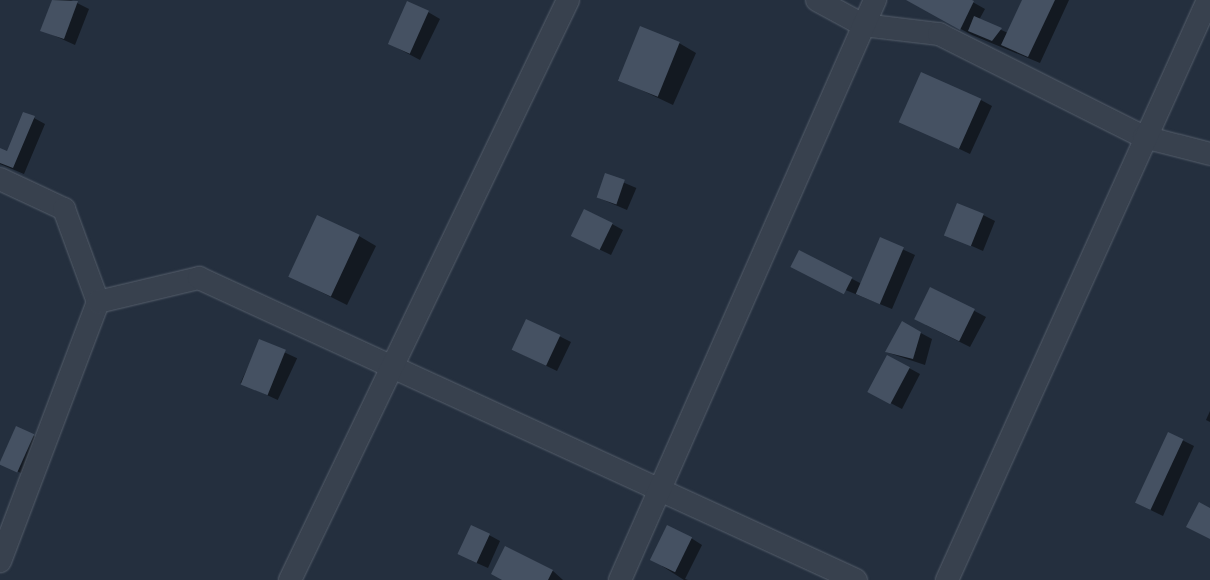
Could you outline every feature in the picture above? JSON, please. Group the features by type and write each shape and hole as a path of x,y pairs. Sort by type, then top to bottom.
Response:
{"street":[{"path":"290,580 568,0"},
{"path":"817,0 864,25 939,34 1144,136 1210,154"},
{"path":"620,580 875,0"},
{"path":"947,580 1144,136 1208,0"},
{"path":"0,179 64,209 98,302 10,509 0,561"},
{"path":"98,302 198,278 856,580"}],"building":[{"path":"52,0 78,1 64,39 40,31"},
{"path":"906,0 972,0 974,1 960,30"},
{"path":"1022,0 1055,0 1028,57 1001,45"},
{"path":"407,1 429,11 410,54 388,44"},
{"path":"974,16 1002,28 992,41 968,31"},
{"path":"640,26 680,42 658,97 618,81"},
{"path":"921,72 981,99 959,149 899,122"},
{"path":"23,112 35,116 13,168 0,163 0,148 7,151"},
{"path":"605,173 625,180 616,204 597,198"},
{"path":"957,203 984,214 971,246 944,235"},
{"path":"584,209 613,223 600,250 571,236"},
{"path":"317,215 360,235 331,296 288,277"},
{"path":"880,237 904,247 880,304 856,294"},
{"path":"799,250 852,277 844,294 790,267"},
{"path":"930,287 975,309 959,341 914,319"},
{"path":"526,319 560,335 546,366 512,350"},
{"path":"902,321 921,332 913,359 885,352"},
{"path":"259,339 286,350 268,395 241,384"},
{"path":"887,355 910,367 890,404 867,392"},
{"path":"16,426 34,434 17,473 0,465"},
{"path":"1168,432 1183,439 1150,510 1135,503"},
{"path":"1199,502 1210,508 1210,539 1186,527"},
{"path":"471,525 490,534 477,563 457,554"},
{"path":"667,525 692,537 675,572 650,560"},
{"path":"505,546 553,570 548,580 502,580 491,574"}]}
